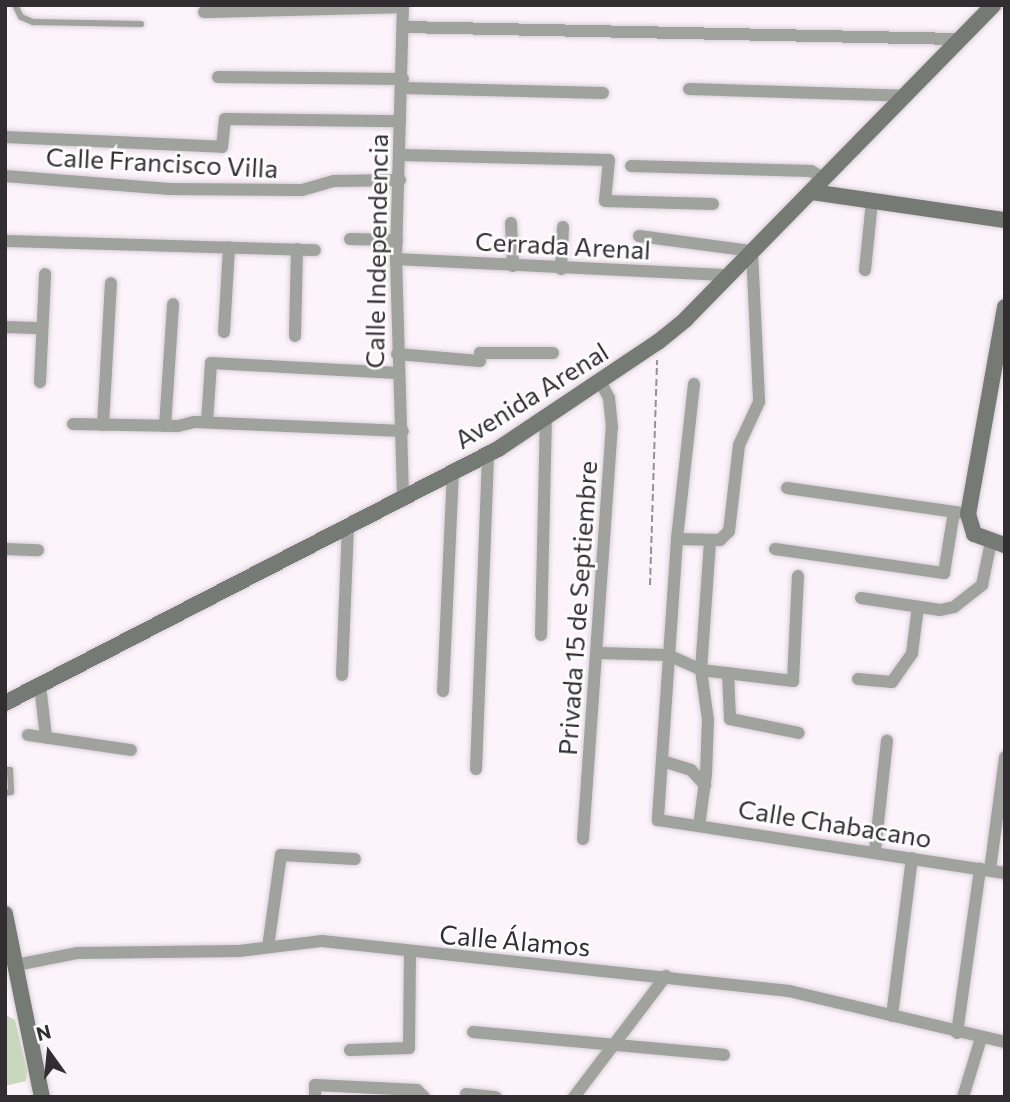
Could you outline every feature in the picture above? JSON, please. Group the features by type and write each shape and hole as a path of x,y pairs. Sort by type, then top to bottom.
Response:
{"main road":[{"name":"Avenida Arenal","path":"5,703 488,454 658,342 825,179 993,5"},
{"path":"812,192 1005,220"},
{"path":"998,543 974,534 961,513 1005,307"},
{"path":"5,914 42,1097"}],"street":[{"path":"204,12 403,6"},
{"name":"Calle Independencia","path":"403,6 400,121 402,155 396,259 397,373 403,431 403,497"},
{"path":"404,27 959,39"},
{"path":"218,77 603,93"},
{"path":"689,89 906,96"},
{"path":"5,137 222,147 225,119 400,121"},
{"path":"402,155 609,160 605,201 713,204"},
{"path":"631,166 811,171 825,179"},
{"name":"Calle Francisco Villa","path":"5,176 169,189 302,190 334,181 400,180"},
{"path":"865,270 872,201"},
{"path":"511,223 513,267"},
{"path":"561,269 563,227"},
{"path":"639,236 752,251 759,402 739,445 729,531 727,537 710,541 677,539"},
{"path":"350,239 397,240"},
{"path":"5,241 315,250"},
{"path":"224,332 229,247"},
{"path":"295,336 297,249"},
{"name":"Cerrada Arenal","path":"396,259 513,267 729,275"},
{"path":"40,382 45,274"},
{"path":"103,425 111,284"},
{"path":"165,426 173,304"},
{"path":"5,327 42,328"},
{"path":"397,354 480,361 480,353 552,353"},
{"path":"207,422 211,363 397,373"},
{"name":"Privada 15 de Septiembre","path":"583,839 599,653 612,427 609,398 600,381"},
{"path":"694,384 677,539 662,761 691,770 706,780"},
{"path":"541,635 546,417"},
{"path":"74,424 165,426 207,422 403,431"},
{"path":"476,769 488,454"},
{"path":"443,691 453,472"},
{"path":"775,550 939,573 947,569 961,513 787,488"},
{"path":"342,675 348,526"},
{"path":"699,826 706,780 708,720 701,670 710,541"},
{"path":"861,598 940,610 970,597 982,585 998,543"},
{"path":"5,550 38,550"},
{"path":"599,653 668,655 701,670 793,681 798,576"},
{"path":"858,679 892,682 912,653 918,607"},
{"path":"728,673 730,719 799,733"},
{"path":"40,685 46,738"},
{"path":"28,735 131,750"},
{"path":"875,851 887,741"},
{"path":"957,1033 1005,757"},
{"name":"Calle Chabacano","path":"662,761 658,820 875,851 1005,873"},
{"path":"268,947 281,855 355,859"},
{"path":"892,1017 912,858"},
{"name":"Calle Álamos","path":"16,965 78,953 268,947 322,941 789,991 957,1033 1005,1042"},
{"path":"350,1050 408,1048 410,951"},
{"path":"573,1097 612,1042 666,976"},
{"path":"473,1032 612,1042 724,1055"},
{"path":"962,1097 981,1038"},
{"path":"315,1097 315,1085 417,1090 424,1097"},
{"path":"466,1094 496,1097"}],"lane":[{"path":"15,5 21,17 33,22 141,24"},
{"path":"5,770 10,770 10,792 5,793"}],"path":[{"path":"650,585 658,342"}],"green space":[{"path":"6,1015 15,1020 27,1070 26,1081 5,1086"}]}
